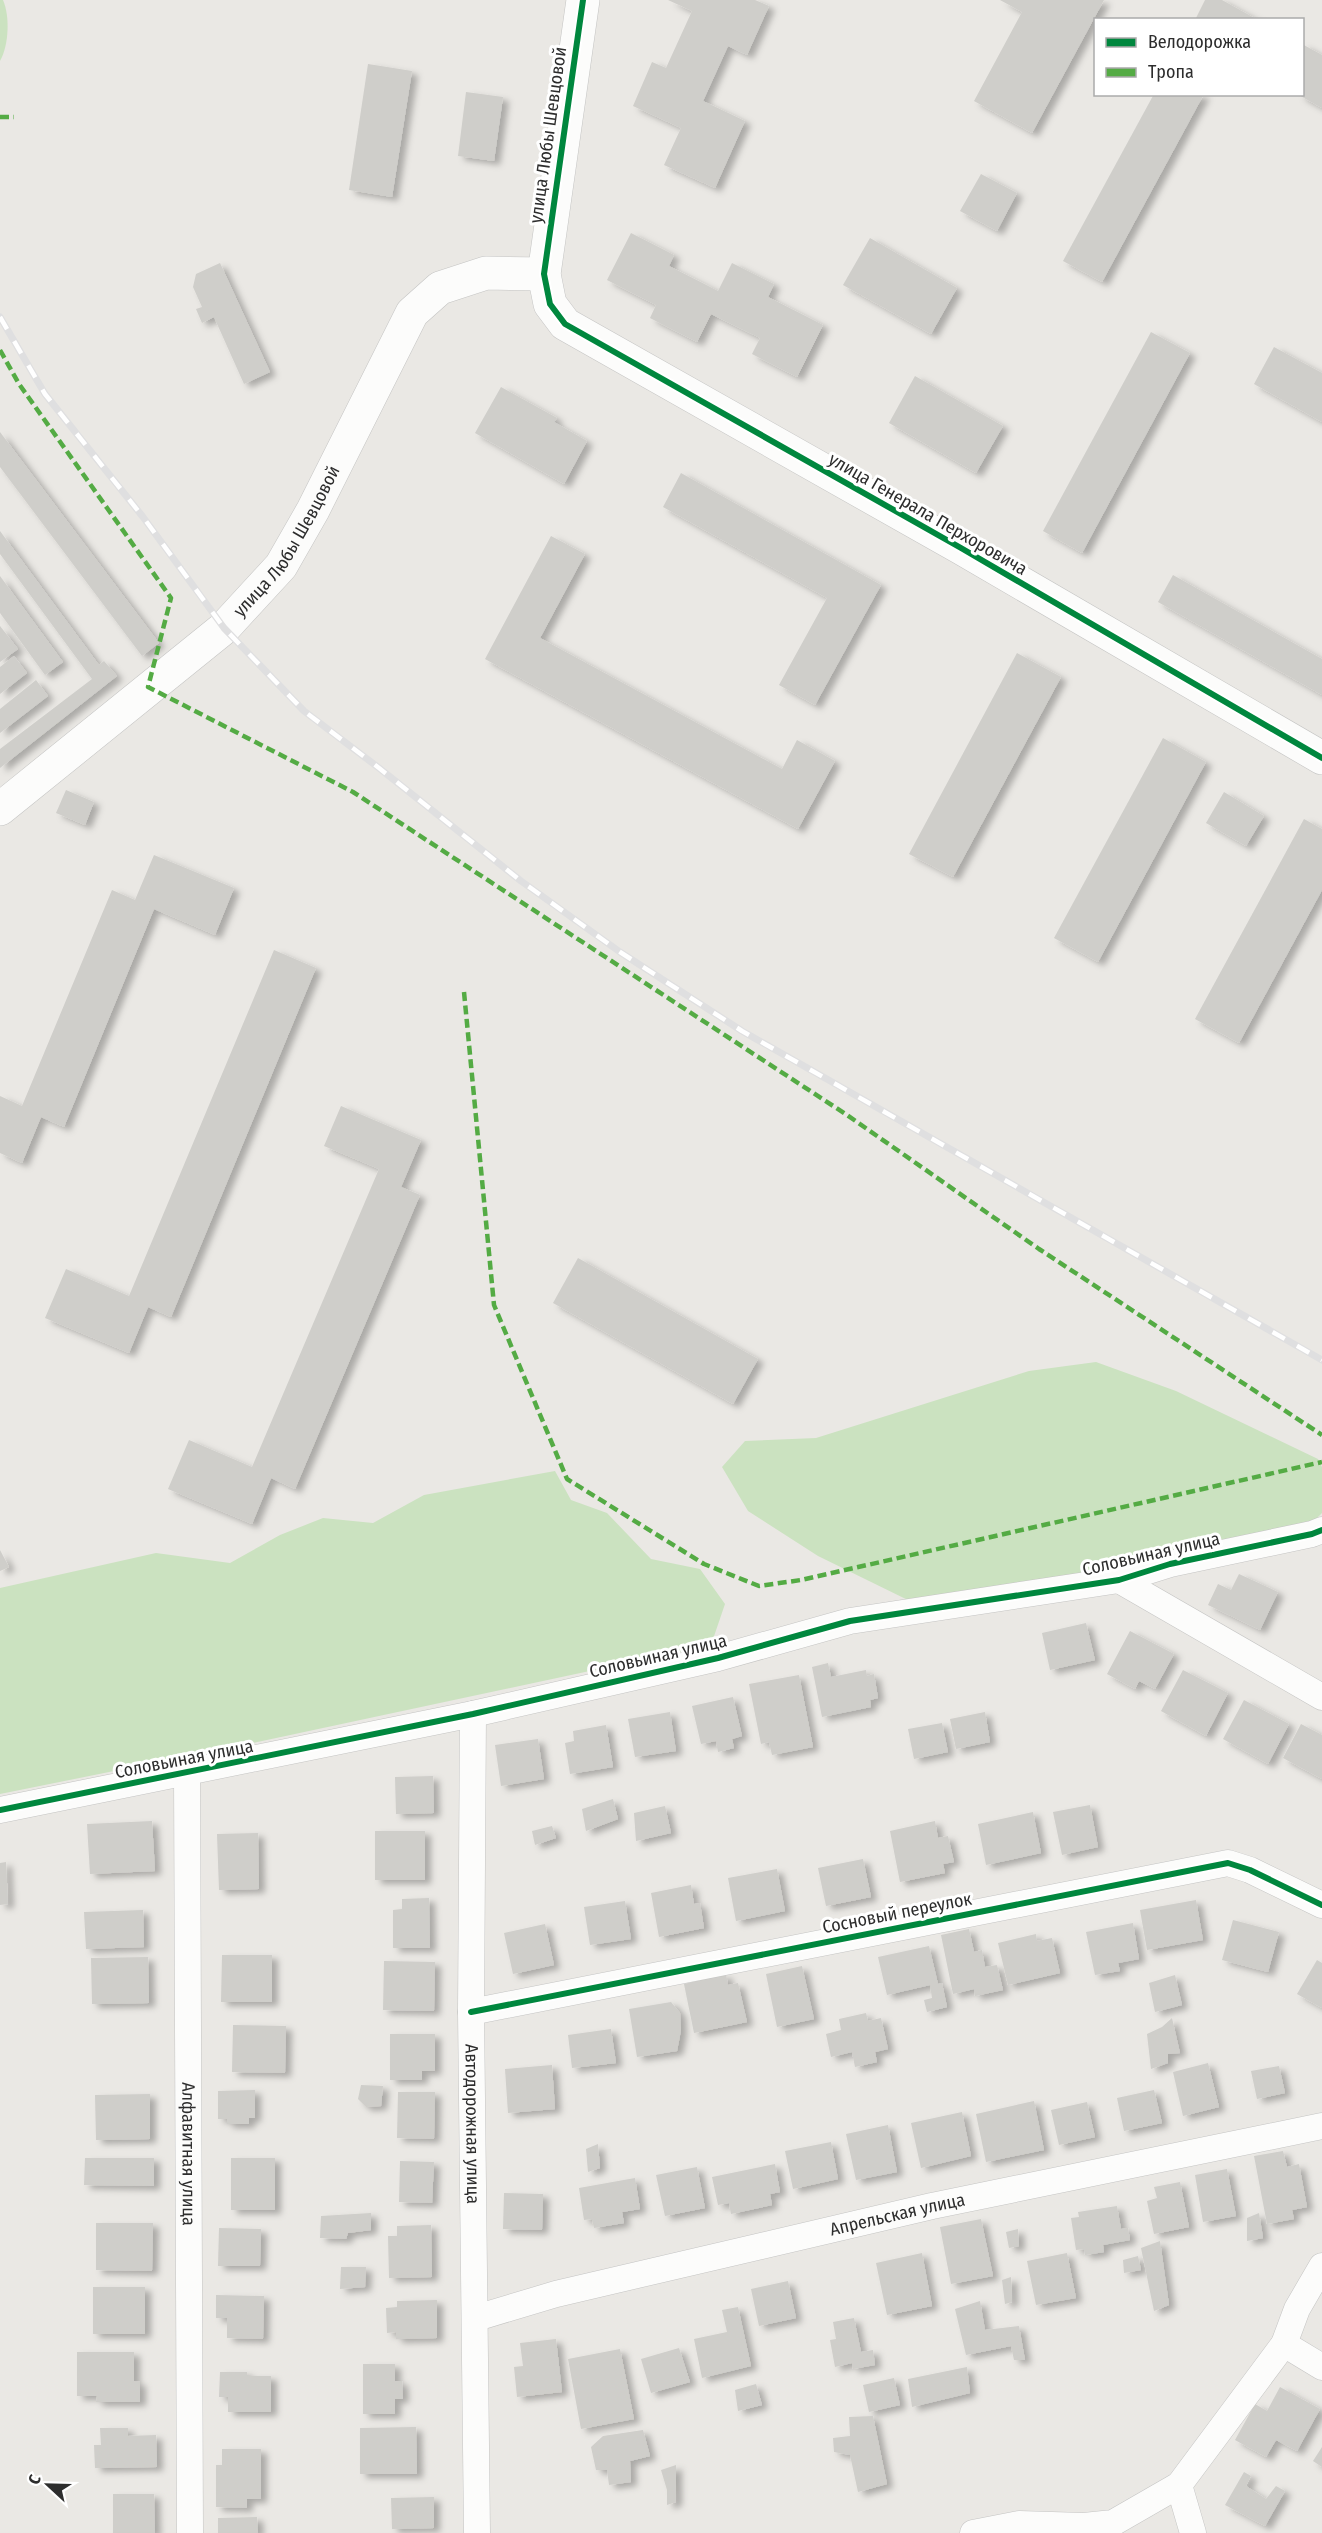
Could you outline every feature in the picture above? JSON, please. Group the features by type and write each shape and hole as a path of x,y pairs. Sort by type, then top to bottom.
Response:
{"street":[{"name":"улица Любы Шевцовой","path":"0,808 224,628 281,566 313,510 412,313 440,288 486,273 544,274 582,0"},
{"name":"улица Генерала Перхоровича","path":"544,274 550,304 565,324 961,548 1322,758"},
{"name":"Соловьиная улица","path":"0,1810 187,1774 473,1714 718,1658 850,1621 1119,1580 1170,1564 1322,1530"},
{"name":"Соловьиная улица","path":"1119,1580 1322,1697"},
{"name":"Автодорожная улица","path":"473,1714 471,2012 477,2533"},
{"name":"Алфавитная улица","path":"187,1774 190,2533"},
{"name":"Сосновый переулок","path":"471,2012 1228,1863 1250,1870 1322,1905"},
{"name":"Апрельская улица","path":"476,2318 555,2294 932,2206 1322,2126"},
{"path":"973,2533 1019,2524 1084,2526 1113,2523 1179,2485 1284,2344 1297,2309 1322,2266"},
{"path":"1284,2344 1322,2367"},
{"path":"1179,2485 1193,2533"}],"green space":[{"path":"0,0 3,0 7,14 8,30 0,61"},
{"path":"1096,1362 1176,1391 1318,1459 1322,1467 1322,1513 1308,1527 1152,1563 916,1604 818,1556 748,1511 722,1467 745,1441 816,1438 1029,1371"},
{"path":"555,1471 571,1500 607,1513 651,1559 700,1569 725,1604 711,1645 248,1744 0,1794 0,1588 156,1553 230,1563 280,1535 323,1518 373,1523 424,1495"}],"building":[{"path":"668,0 755,0 769,6 747,55 728,46 703,101 745,121 715,188 664,165 681,128 633,106 652,62 666,68 692,11"},
{"path":"1000,0 1104,0 1032,133 974,101 1022,12"},
{"path":"1205,0 1222,0 1254,18 1196,18"},
{"path":"1304,45 1322,55 1322,108 1301,96 1304,96"},
{"path":"368,64 412,71 392,197 349,190"},
{"path":"466,92 503,97 494,161 458,156"},
{"path":"1153,96 1203,96 1102,282 1063,261"},
{"path":"981,174 1017,193 997,231 960,211"},
{"path":"631,233 674,255 669,266 718,291 732,263 774,284 768,297 823,325 797,377 752,354 760,338 711,314 697,342 650,318 656,305 607,280"},
{"path":"870,238 957,288 931,334 843,285"},
{"path":"220,263 270,372 244,384 214,317 202,323 196,309 202,307 193,287 196,274"},
{"path":"1151,332 1190,353 1082,553 1043,531"},
{"path":"1274,347 1322,373 1322,422 1254,384"},
{"path":"915,376 1003,426 976,473 889,423"},
{"path":"501,387 557,418 554,422 587,441 564,484 475,433"},
{"path":"0,432 159,643 142,656 0,467"},
{"path":"681,473 881,585 815,705 779,685 827,598 663,507"},
{"path":"0,531 99,665 104,661 117,676 0,768 0,749 92,679 0,554"},
{"path":"551,536 585,554 540,638 782,769 797,740 835,761 798,829 485,659"},
{"path":"1173,575 1322,659 1322,695 1158,602"},
{"path":"0,576 63,662 45,675 0,613"},
{"path":"0,626 18,649 0,662"},
{"path":"1017,653 1061,677 953,877 909,854"},
{"path":"14,656 27,673 0,694 0,667"},
{"path":"36,680 48,696 0,733 0,709"},
{"path":"1163,738 1206,762 1098,962 1054,938"},
{"path":"66,790 94,802 85,825 56,813"},
{"path":"1224,792 1264,816 1246,846 1206,823"},
{"path":"1304,819 1322,829 1322,890 1239,1043 1195,1019"},
{"path":"154,855 234,888 215,935 154,909 64,1127 41,1117 22,1163 0,1153 0,1096 22,1106 112,890 135,900"},
{"path":"274,950 316,968 171,1317 148,1307 129,1353 45,1318 66,1269 129,1296"},
{"path":"341,1106 421,1140 401,1187 420,1195 295,1489 271,1478 252,1524 168,1489 189,1440 252,1467 379,1169 324,1146"},
{"path":"578,1258 758,1359 733,1404 553,1303"},
{"path":"0,1550 9,1567 0,1571"},
{"path":"1239,1574 1278,1592 1260,1630 1208,1605 1218,1584 1231,1590"},
{"path":"1086,1623 1095,1660 1050,1670 1042,1633"},
{"path":"1130,1631 1174,1654 1155,1689 1139,1681 1135,1689 1107,1674"},
{"path":"828,1663 831,1677 866,1670 867,1676 874,1674 878,1698 870,1700 871,1707 822,1717 812,1667"},
{"path":"1183,1670 1228,1693 1206,1736 1161,1711"},
{"path":"799,1675 813,1747 772,1755 769,1742 761,1744 749,1684"},
{"path":"733,1697 742,1736 732,1739 734,1748 718,1752 716,1741 701,1744 692,1706"},
{"path":"1244,1700 1289,1724 1268,1764 1223,1739"},
{"path":"670,1712 676,1751 635,1757 628,1719"},
{"path":"985,1712 990,1742 956,1749 950,1719"},
{"path":"942,1723 948,1752 914,1759 908,1729"},
{"path":"1301,1724 1322,1735 1322,1779 1283,1758"},
{"path":"606,1725 613,1767 570,1774 565,1743 574,1741 573,1731"},
{"path":"538,1739 544,1779 501,1786 495,1745"},
{"path":"433,1776 434,1813 396,1814 395,1777"},
{"path":"613,1799 618,1819 586,1831 582,1809"},
{"path":"1090,1805 1098,1847 1062,1855 1053,1812"},
{"path":"665,1806 671,1833 636,1841 634,1813"},
{"path":"1033,1812 1041,1853 986,1865 978,1824"},
{"path":"152,1821 155,1871 90,1874 87,1824"},
{"path":"935,1821 938,1838 948,1836 954,1862 943,1864 945,1873 900,1882 890,1831"},
{"path":"552,1826 556,1838 535,1845 532,1831"},
{"path":"375,1831 425,1831 425,1880 375,1880"},
{"path":"258,1833 259,1889 219,1890 217,1834"},
{"path":"863,1859 871,1897 826,1906 818,1868"},
{"path":"6,1862 8,1904 0,1905 0,1863"},
{"path":"777,1869 785,1911 736,1921 728,1878"},
{"path":"691,1885 694,1904 700,1903 704,1928 659,1937 651,1893"},
{"path":"429,1898 430,1948 393,1948 393,1910 402,1909 402,1899"},
{"path":"1196,1900 1203,1940 1147,1950 1140,1910"},
{"path":"625,1901 631,1939 590,1945 584,1907"},
{"path":"143,1910 144,1947 86,1949 84,1912"},
{"path":"1233,1920 1279,1932 1268,1972 1222,1960"},
{"path":"1133,1923 1139,1959 1118,1963 1120,1971 1095,1975 1086,1932"},
{"path":"545,1924 554,1965 513,1974 504,1933"},
{"path":"969,1929 974,1952 982,1950 985,1967 997,1965 1003,1990 975,1996 974,1989 953,1994 941,1935"},
{"path":"1036,1934 1037,1941 1052,1938 1060,1973 1008,1985 998,1943"},
{"path":"929,1946 938,1984 942,1983 947,2007 927,2012 924,2000 932,1998 930,1985 887,1995 878,1957"},
{"path":"222,1955 272,1955 272,2002 221,2002"},
{"path":"148,1957 149,2003 92,2004 91,1958"},
{"path":"1317,1960 1322,1963 1322,2008 1297,1994"},
{"path":"384,1961 435,1962 434,2011 383,2010"},
{"path":"802,1966 814,2019 777,2027 766,1974"},
{"path":"726,1974 728,1985 738,1983 747,2022 694,2033 684,1984"},
{"path":"1175,1975 1182,2005 1155,2012 1149,1983"},
{"path":"671,2002 680,2013 681,2030 677,2051 637,2057 629,2009"},
{"path":"866,2013 868,2021 881,2018 888,2049 875,2052 877,2062 855,2067 852,2052 831,2057 826,2034 841,2030 839,2019"},
{"path":"1172,2018 1180,2053 1168,2054 1168,2063 1151,2069 1147,2034 1162,2027"},
{"path":"233,2025 286,2026 285,2073 232,2072"},
{"path":"611,2029 616,2063 572,2068 568,2035"},
{"path":"390,2034 435,2034 435,2071 422,2071 422,2080 390,2080"},
{"path":"1208,2063 1219,2107 1183,2116 1173,2072"},
{"path":"552,2065 555,2109 508,2113 505,2069"},
{"path":"1279,2066 1285,2093 1257,2099 1251,2071"},
{"path":"361,2085 383,2086 381,2106 366,2107 358,2099"},
{"path":"255,2090 255,2118 249,2118 249,2124 227,2124 227,2119 218,2119 218,2091"},
{"path":"1154,2090 1162,2123 1124,2131 1117,2098"},
{"path":"398,2092 435,2092 434,2139 397,2138"},
{"path":"150,2094 150,2139 96,2140 95,2095"},
{"path":"1034,2101 1044,2150 986,2162 976,2114"},
{"path":"1087,2102 1095,2137 1059,2145 1051,2110"},
{"path":"962,2112 971,2156 921,2168 911,2123"},
{"path":"888,2125 897,2172 856,2180 846,2134"},
{"path":"831,2142 838,2179 793,2189 785,2151"},
{"path":"598,2144 600,2168 588,2172 586,2149"},
{"path":"1283,2151 1287,2167 1299,2164 1307,2207 1292,2210 1294,2219 1267,2224 1254,2156"},
{"path":"85,2158 154,2158 154,2186 84,2185"},
{"path":"231,2158 275,2158 275,2210 231,2210"},
{"path":"400,2161 434,2162 432,2203 399,2202"},
{"path":"775,2164 780,2192 770,2194 772,2205 731,2214 729,2203 718,2205 712,2177"},
{"path":"697,2167 705,2208 665,2216 656,2175"},
{"path":"1227,2169 1236,2216 1203,2222 1195,2175"},
{"path":"635,2178 640,2209 622,2212 624,2223 594,2228 592,2219 584,2220 579,2188"},
{"path":"1180,2182 1189,2227 1154,2234 1147,2201 1157,2198 1154,2187"},
{"path":"504,2193 543,2194 542,2230 503,2229"},
{"path":"1117,2206 1121,2229 1128,2228 1130,2240 1103,2245 1104,2252 1085,2255 1084,2249 1076,2250 1071,2218 1079,2217 1078,2212"},
{"path":"371,2213 371,2230 348,2233 346,2239 320,2238 321,2216"},
{"path":"1259,2213 1263,2238 1247,2241 1247,2218"},
{"path":"981,2219 993,2276 951,2284 940,2227"},
{"path":"96,2223 153,2223 152,2271 96,2270"},
{"path":"431,2225 432,2277 389,2278 388,2236 397,2236 397,2226"},
{"path":"219,2228 261,2229 260,2266 218,2266"},
{"path":"1018,2229 1019,2246 1009,2248 1006,2232"},
{"path":"1160,2241 1169,2305 1154,2311 1141,2248"},
{"path":"922,2253 932,2306 887,2315 876,2263"},
{"path":"1067,2253 1076,2298 1036,2305 1027,2261"},
{"path":"1138,2256 1141,2270 1124,2273 1123,2260"},
{"path":"341,2267 366,2267 365,2287 340,2289"},
{"path":"1011,2277 1012,2302 1005,2304 1002,2280"},
{"path":"788,2281 796,2318 759,2326 751,2289"},
{"path":"93,2287 145,2287 145,2334 93,2334"},
{"path":"216,2295 264,2296 263,2339 227,2338 227,2318 216,2318"},
{"path":"437,2300 437,2338 396,2339 396,2332 387,2333 386,2308 397,2307 397,2301"},
{"path":"980,2301 985,2330 1019,2326 1025,2360 1014,2360 1011,2346 966,2355 955,2309"},
{"path":"738,2307 751,2366 702,2378 694,2339 727,2332 722,2310"},
{"path":"854,2318 861,2352 873,2350 875,2365 853,2369 852,2363 835,2367 830,2340 836,2339 833,2322"},
{"path":"556,2339 562,2392 517,2397 514,2367 523,2366 520,2343"},
{"path":"679,2348 690,2382 651,2393 641,2359"},
{"path":"620,2349 634,2419 581,2429 568,2359"},
{"path":"77,2352 134,2352 134,2381 140,2382 140,2402 96,2402 97,2396 77,2396"},
{"path":"363,2364 395,2364 395,2381 402,2381 403,2399 395,2399 395,2414 363,2414"},
{"path":"967,2367 970,2393 912,2407 908,2379"},
{"path":"220,2372 247,2372 247,2376 271,2376 271,2412 228,2412 228,2397 219,2397"},
{"path":"894,2378 900,2405 869,2412 863,2385"},
{"path":"756,2384 762,2405 738,2411 735,2390"},
{"path":"1280,2387 1320,2409 1297,2451 1276,2440 1266,2457 1235,2440 1255,2404 1267,2411"},
{"path":"873,2416 887,2484 858,2492 850,2455 834,2452 833,2438 850,2436 849,2417"},
{"path":"416,2427 417,2474 360,2474 360,2428"},
{"path":"100,2428 128,2428 128,2436 156,2435 157,2467 95,2468 94,2445 101,2445"},
{"path":"643,2430 650,2456 630,2461 631,2482 609,2485 607,2470 596,2470 591,2447 603,2436"},
{"path":"1322,2447 1322,2467 1313,2461"},
{"path":"222,2449 261,2449 261,2499 247,2499 247,2508 216,2507 216,2465 222,2465"},
{"path":"676,2465 676,2502 667,2505 667,2490 661,2470"},
{"path":"1244,2472 1251,2476 1246,2486 1266,2499 1276,2486 1285,2491 1265,2526 1225,2505"},
{"path":"113,2494 154,2494 155,2533 113,2533"},
{"path":"434,2497 434,2528 392,2529 391,2498"},
{"path":"257,2517 258,2533 218,2533 218,2518"}],"railway":[{"path":"0,317 45,394 143,517 224,628 304,711 521,881 620,952 742,1031 1322,1360"}],"marked path":[{"path":"0,117 14,117"},
{"path":"0,350 19,384 171,598 148,687 353,792 847,1115 1039,1249 1322,1435"},
{"path":"464,992 494,1305 567,1479 704,1564 759,1586 801,1580 1322,1462"}],"cycle path":[{"path":"583,0 544,274 550,304 565,324 961,548 1322,758"},
{"path":"0,1810 473,1714 718,1658 850,1621 1119,1580 1170,1564 1322,1530"},
{"path":"471,2012 1228,1863 1250,1870 1322,1905"}]}
